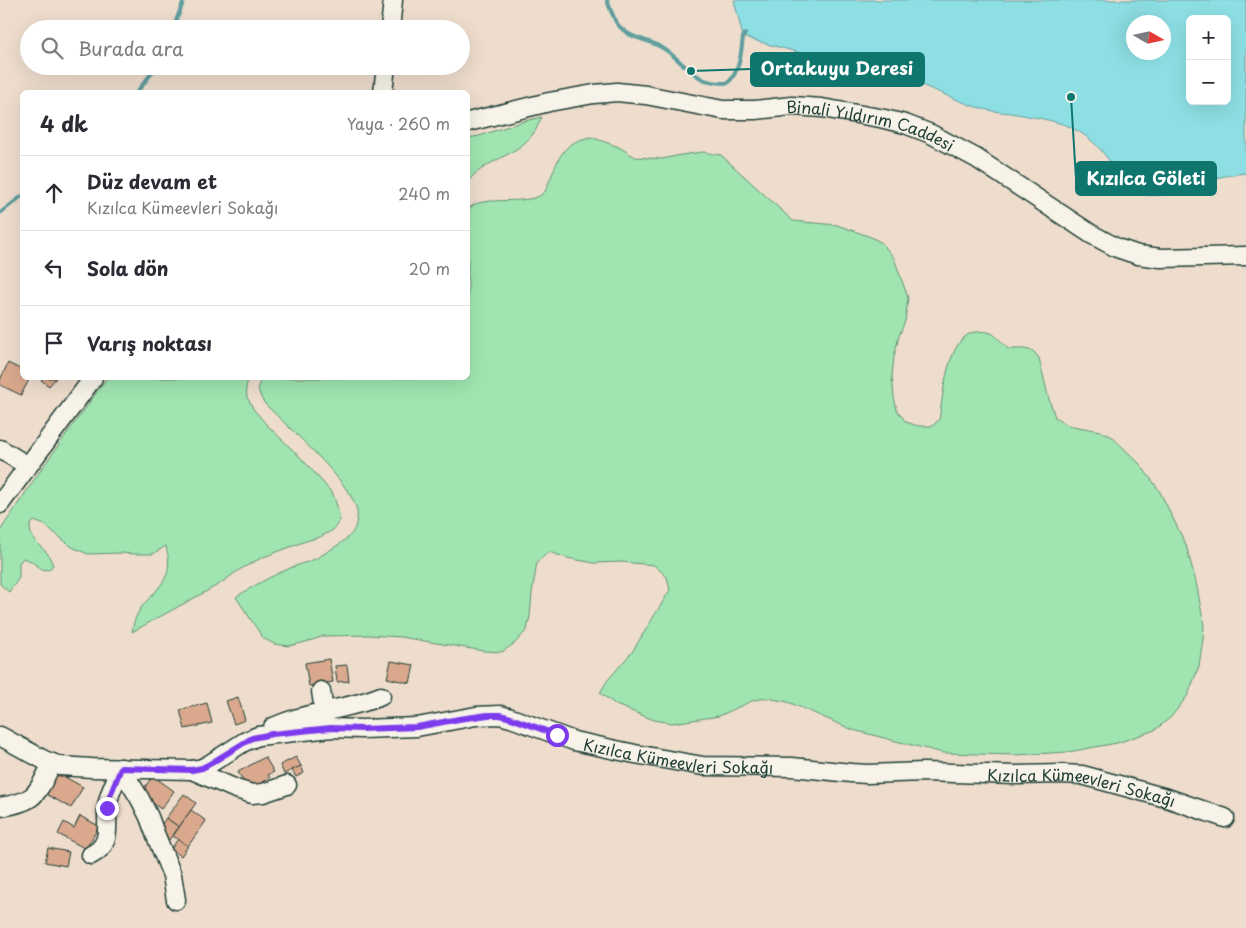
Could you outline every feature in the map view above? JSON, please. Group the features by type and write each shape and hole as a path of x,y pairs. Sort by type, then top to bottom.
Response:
{"street":[{"path":"391,20 393,0"},
{"path":"383,90 385,75"},
{"name":"Binali Yıldırım Caddesi","path":"470,122 549,102 617,92 646,95 722,110 755,110 792,106 822,108 880,118 905,124 942,139 976,158 1091,234 1117,248 1138,255 1161,258 1246,256"},
{"path":"0,504 92,380"},
{"path":"0,449 28,466"},
{"path":"321,691 324,712"},
{"path":"252,738 287,721 358,705 381,696"},
{"name":"Kızılca Kümeevleri Sokağı","path":"0,736 52,764 70,767 192,770 208,765 252,738 272,734 331,728 417,727 476,716 500,715 574,741 703,766 792,767 868,774 924,772 1082,775 1170,799 1225,818"},
{"path":"0,807 20,803 31,797 37,792 52,764"},
{"path":"91,855 98,851 106,838 108,829 108,801 121,768"},
{"path":"121,768 150,817 172,875 176,900"},
{"path":"192,770 252,794 262,793 287,784"}],"green space":[{"path":"542,117 534,132 518,148 483,168 470,179 470,138"},
{"path":"591,137 619,147 635,157 662,159 703,152 721,155 793,221 837,225 882,243 894,258 908,298 905,321 894,357 892,376 897,410 906,422 918,426 932,426 939,420 948,368 959,344 966,336 976,332 987,332 995,336 1008,349 1033,351 1039,358 1055,417 1067,425 1100,431 1111,436 1139,463 1159,490 1186,545 1196,582 1204,625 1203,639 1199,666 1188,695 1171,717 1155,730 1117,743 1068,752 1015,755 943,753 853,730 788,702 767,698 754,700 719,716 672,723 654,720 616,705 600,693 607,681 632,652 670,590 667,577 654,565 622,562 594,563 567,558 549,552 537,562 527,630 515,643 502,652 484,651 401,637 369,635 324,636 289,646 274,644 263,638 236,597 273,576 315,559 350,536 356,522 357,511 353,500 332,471 266,405 260,395 260,380 470,380 470,208 483,202 521,200 541,195 546,189 563,152 581,139"},
{"path":"106,380 248,380 247,397 254,410 333,494 340,520 333,530 320,537 261,558 239,570 218,585 132,632 134,622 142,606 158,589 167,574 169,564 166,546 153,554 88,554 72,547 45,525 34,521 30,525 31,534 47,553 53,565 49,570 41,569 31,561 23,558 19,563 19,578 9,592 0,584 0,531 40,471"}],"water":[{"path":"734,0 1246,0 1246,173 1210,180 1166,194 1143,194 1126,183 1092,141 1068,126 1017,114 983,109 894,76 743,37"}],"building":[{"path":"8,363 20,369 20,380 29,380 21,395 0,385 0,380"},
{"path":"41,380 54,380 49,386"},
{"path":"329,659 333,682 309,686 305,663"},
{"path":"391,661 414,665 410,683 387,678"},
{"path":"347,665 349,681 337,682 335,666"},
{"path":"238,697 245,720 234,724 226,701"},
{"path":"207,703 212,723 185,729 180,710"},
{"path":"265,757 274,772 268,775 270,778 249,790 238,772"},
{"path":"296,757 301,766 284,774 280,765"},
{"path":"301,766 304,773 296,777 292,770"},
{"path":"56,772 83,787 71,808 44,793"},
{"path":"153,776 174,791 161,809 140,794"},
{"path":"184,794 196,803 179,827 166,818"},
{"path":"191,810 206,821 188,846 173,836"},
{"path":"80,816 99,826 86,849 58,834 64,822 74,828"},
{"path":"166,818 179,827 169,840 157,831"},
{"path":"178,839 188,846 181,856 171,849"},
{"path":"48,848 69,852 66,866 45,862"}],"waterway":[{"path":"176,20 184,0"},
{"path":"607,0 618,25 623,30 632,36 665,49 693,73 711,82 728,83 732,78 739,62 745,34"},
{"path":"139,90 150,75"},
{"path":"0,213 20,198"}],"place":[{"name":"Ortakuyu Deresi","path":"691,71"},
{"name":"Kızılca Göleti","path":"1071,97"}],"route":[{"path":"107,808 111,792 121,768 192,770 202,768 244,742 258,736 331,728 417,727 488,715 500,715 511,718 557,735"}]}
